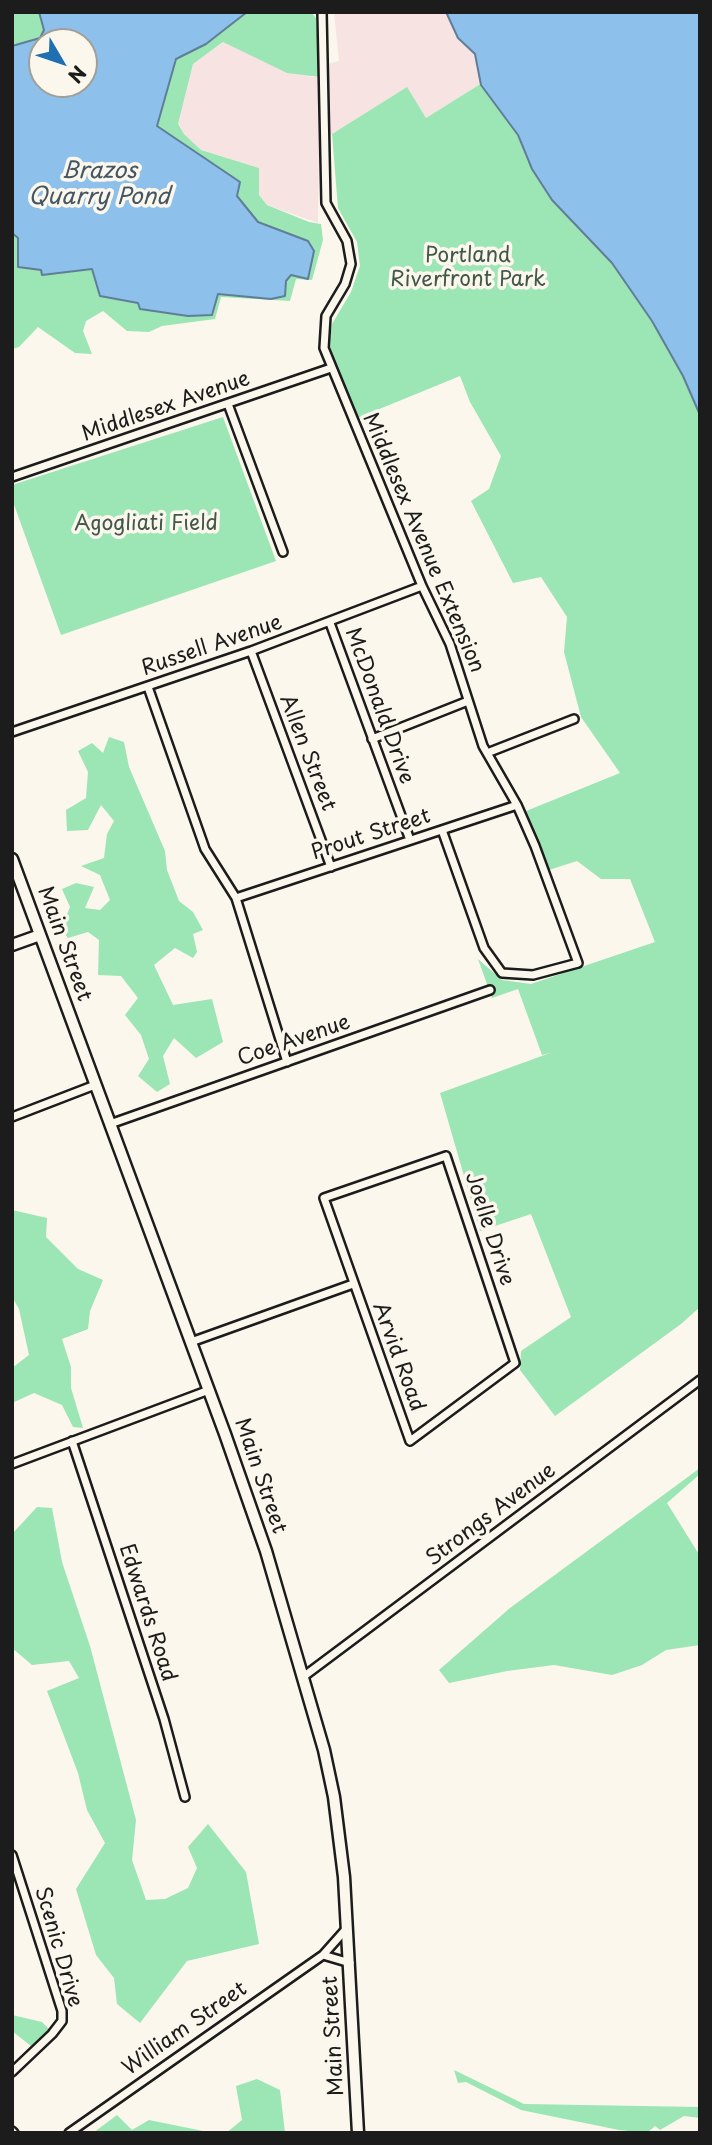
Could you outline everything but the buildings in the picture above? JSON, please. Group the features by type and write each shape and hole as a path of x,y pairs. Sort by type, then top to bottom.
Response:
{"main road":[{"name":"Main Street","path":"12,859 209,1390 266,1551 303,1677 334,1797 348,1927 358,2133"},
{"path":"12,946 40,935"}],"street":[{"name":"Middlesex Avenue Extension","path":"322,12 326,203 347,241 351,264 345,284 325,322 324,348 422,586 450,644 487,753 517,804 578,963 533,975 502,973 484,948 442,830"},
{"name":"Middlesex Avenue","path":"12,477 331,368"},
{"path":"228,404 283,552"},
{"name":"Russell Avenue","path":"12,732 251,652 422,586"},
{"name":"McDonald Drive","path":"330,623 410,841"},
{"name":"Allen Street","path":"251,652 331,867"},
{"path":"148,687 205,849 236,898 287,1062"},
{"path":"372,739 468,701"},
{"path":"487,753 573,719"},
{"name":"Prout Street","path":"236,898 517,804"},
{"name":"Coe Avenue","path":"110,1124 490,990"},
{"path":"12,1117 95,1086"},
{"name":"Joelle Drive","path":"353,1284 324,1198 446,1156 515,1363"},
{"name":"Arvid Road","path":"191,1342 353,1284 410,1441 515,1363"},
{"name":"Strongs Avenue","path":"303,1677 700,1380"},
{"path":"12,1464 209,1390"},
{"name":"Edwards Road","path":"72,1441 164,1719 185,1797"},
{"name":"Scenic Drive","path":"12,1855 15,1875 62,2011 61,2021 52,2034 12,2072"},
{"name":"William Street","path":"69,2133 323,1955 348,1927"},
{"path":"323,1955 350,1963"}],"shaded area":[{"path":"334,12 446,12 458,38 475,54 482,83 426,118 406,88 319,142 318,223 267,205 259,195 259,168 201,150 184,134 178,124 193,64 224,42 312,77 325,77 328,64 339,61"}],"green space":[{"name":"Brazos Quarry Pond","path":"12,12 311,12 316,18 320,77 287,73 223,42 193,64 178,124 184,134 201,150 259,168 259,195 267,205 321,224 323,240 312,280 296,279 290,301 221,297 215,319 162,326 149,332 127,331 103,311 86,321 83,331 92,354 75,353 38,327 19,347 12,349"},
{"name":"Portland Riverfront Park","path":"482,83 517,135 528,162 552,200 612,263 652,321 683,376 700,415 700,1307 681,1324 555,1416 520,1370 521,1351 571,1317 531,1214 480,1231 440,1093 550,1053 542,1055 518,989 492,998 478,959 502,980 531,984 655,942 630,879 601,879 577,861 549,870 526,811 620,773 581,717 564,652 567,617 541,577 513,583 471,501 489,489 501,456 470,402 460,376 355,419 329,344 332,324 351,292 360,266 357,242 338,208 332,134 407,87 426,118"},
{"name":"Agogliati Field","path":"223,417 276,561 61,635 12,499 12,485"},
{"path":"109,737 124,742 129,767 165,851 167,870 179,901 193,912 203,930 193,934 197,952 193,958 175,948 154,965 173,1005 212,999 223,1042 196,1058 174,1038 163,1056 170,1084 157,1092 138,1076 149,1059 141,1035 125,1015 138,998 121,976 98,975 99,940 88,932 68,938 61,929 70,907 62,889 76,883 94,887 85,908 100,910 110,900 100,875 81,866 104,858 107,834 114,821 101,805 88,830 67,831 66,810 86,798 88,772 78,751 92,743 103,753"},
{"path":"12,1210 47,1218 46,1237 78,1269 103,1280 90,1311 88,1329 62,1339 71,1367 71,1388 83,1428 73,1427 62,1405 34,1393 12,1403 12,1368 29,1355 19,1309 12,1297"},
{"path":"700,1468 700,1474 667,1503 700,1556 700,1645 666,1650 642,1665 612,1675 554,1665 449,1683 439,1670 510,1608"},
{"path":"37,1507 52,1508 62,1562 90,1646 136,1820 132,1860 146,1900 165,1899 188,1888 197,1868 188,1847 208,1824 246,1872 259,1944 187,1961 140,2023 117,2004 114,1978 96,1955 76,1889 105,1843 87,1810 78,1773 47,1691 79,1678 69,1661 32,1665 12,1648 12,1534"},
{"path":"12,2015 42,2022 49,2029 31,2046 12,2031"},
{"path":"454,2070 524,2104 700,2107 700,2118 684,2116 660,2130 655,2126 647,2133 619,2130 521,2110 466,2082 458,2083"},
{"path":"257,2079 280,2090 285,2133 226,2133 242,2120 236,2086"},
{"path":"117,2115 132,2130 149,2120 213,2133 93,2133"}],"water":[{"name":"Brazos Quarry Pond","path":"39,12 247,12 206,44 176,59 157,126 240,182 237,196 258,222 308,241 314,251 308,279 291,275 286,281 285,296 271,299 218,294 212,315 188,316 140,309 138,303 100,296 92,269 42,275 41,270 18,267 18,238 12,233 12,46 28,41 28,98 98,98 98,28 43,28"},
{"path":"446,12 700,12 700,415 683,376 652,321 612,263 552,200 532,169 518,135 481,85 475,54 458,38"}]}
